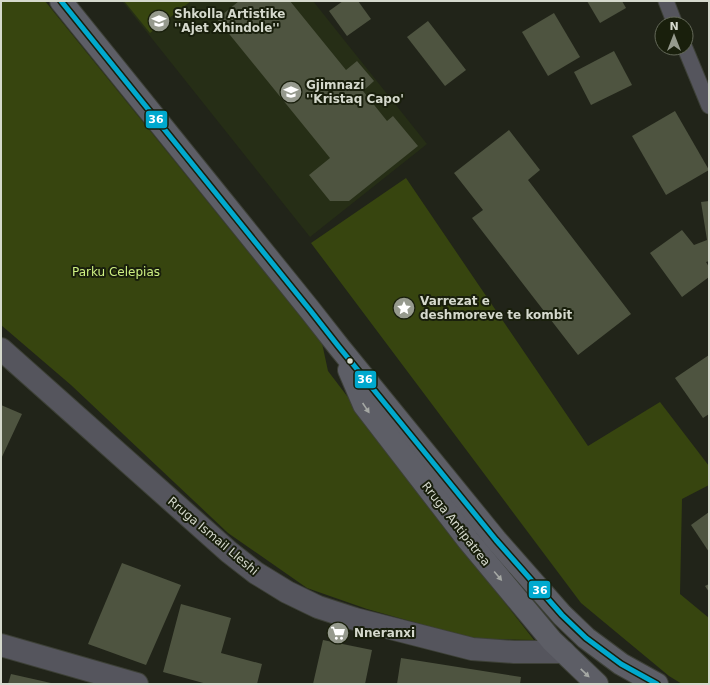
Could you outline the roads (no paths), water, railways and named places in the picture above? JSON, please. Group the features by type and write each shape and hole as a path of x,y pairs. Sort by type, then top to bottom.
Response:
{"main road":[{"name":"Rruga Antipatrea","path":"61,1 491,534 562,615 586,638 621,664 657,684"},
{"name":"Rruga Antipatrea","path":"339,347 364,405 468,540 552,641 597,684"}],"street":[{"name":"Rruga Ismail Lleshi","path":"1,349 229,552 256,573 287,592 318,607 355,619 472,649 514,652 564,652"},
{"path":"1,645 137,684"}],"lane":[{"path":"666,1 672,16"},
{"path":"688,56 709,106"}],"place":[{"name":"Shkolla Artistike ''Ajet Xhindole''","path":"159,21"},
{"name":"Gjimnazi ''Kristaq Capo'","path":"291,92"},
{"name":"Varrezat e deshmoreve te kombit","path":"404,308"},
{"name":"Nneranxi","path":"338,633"}],"park label":[{"name":"Parku Celepias","path":"116,272"}]}
